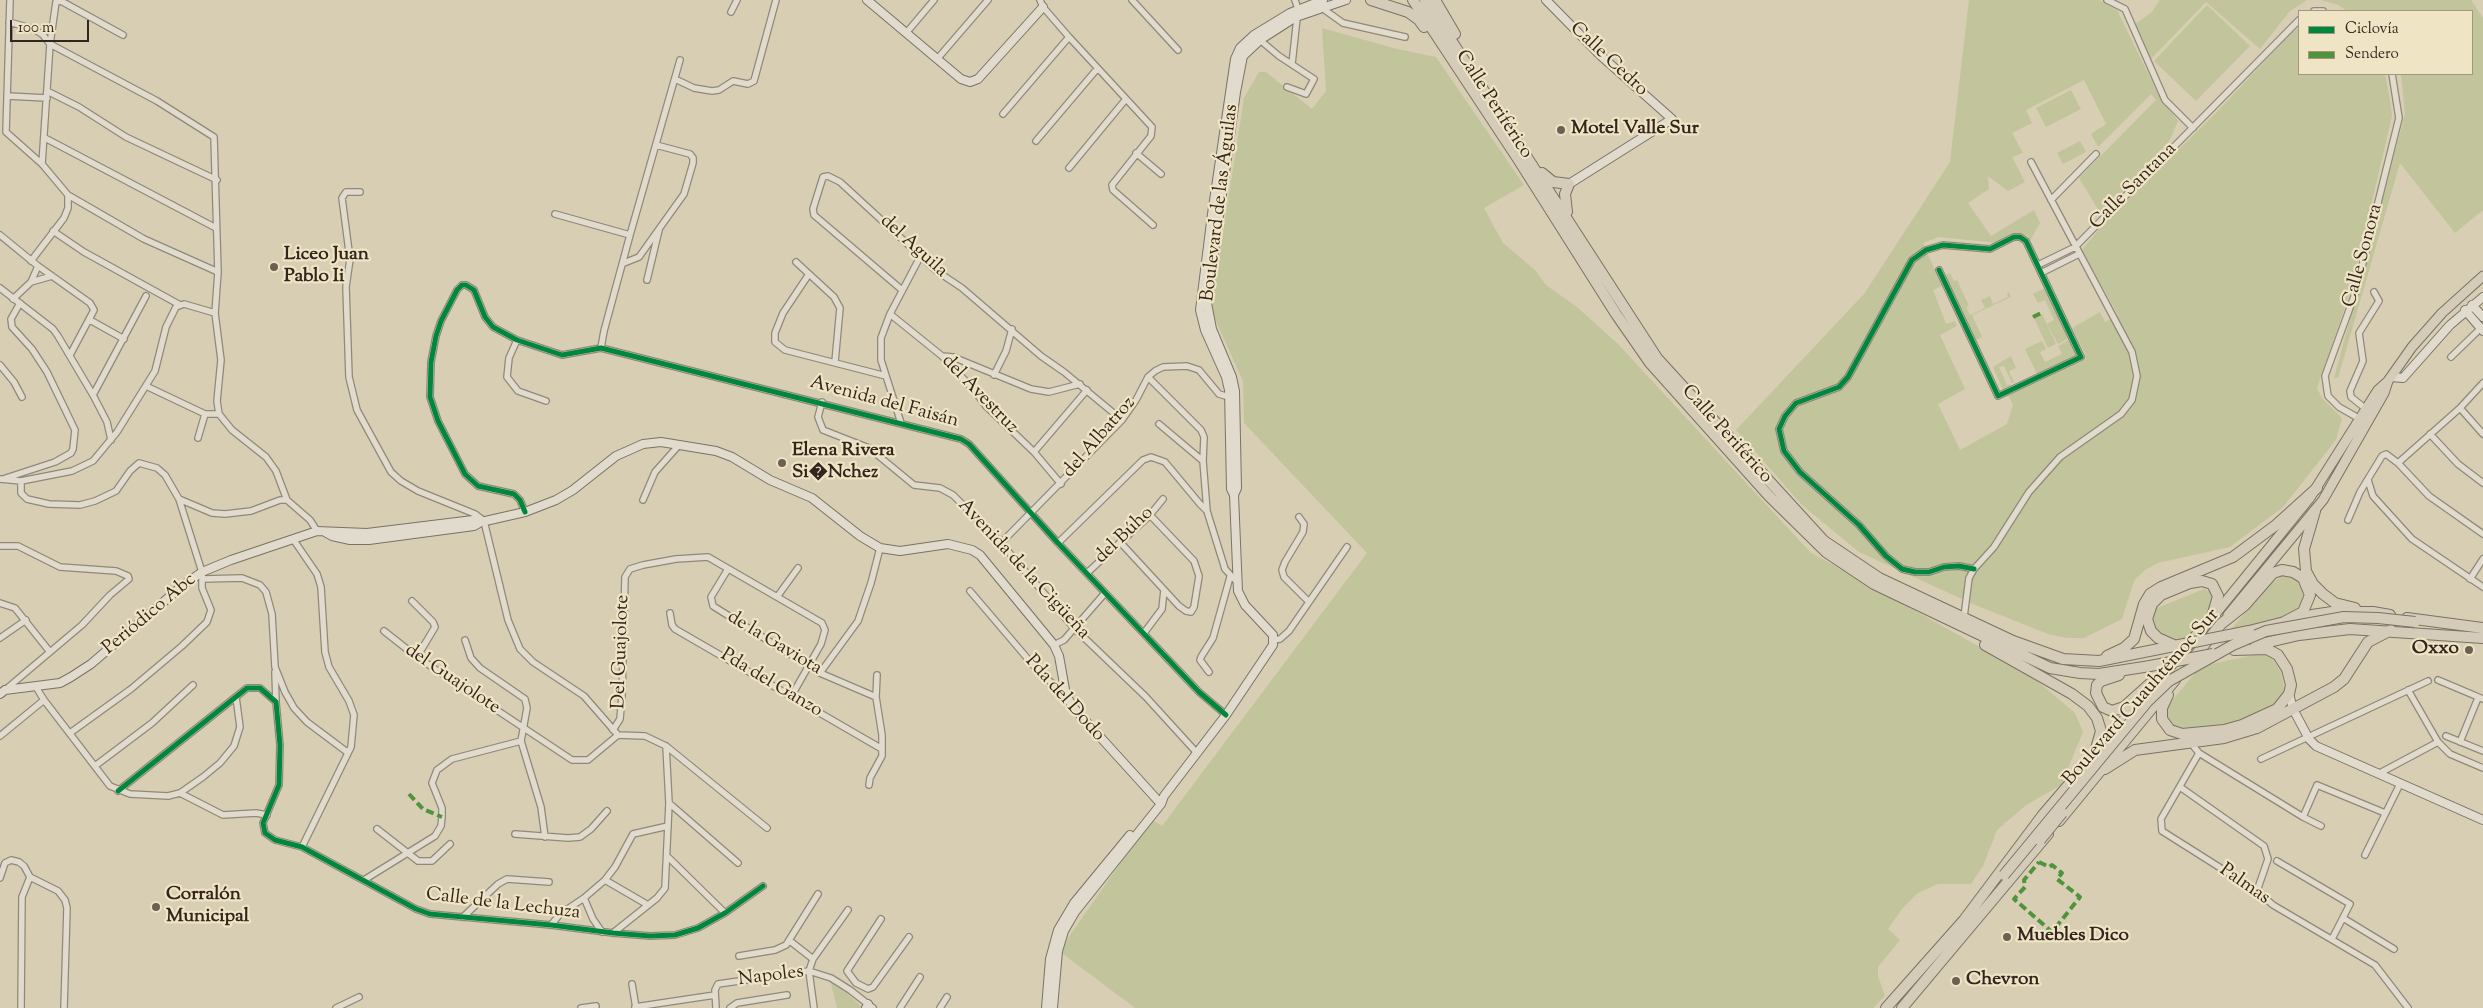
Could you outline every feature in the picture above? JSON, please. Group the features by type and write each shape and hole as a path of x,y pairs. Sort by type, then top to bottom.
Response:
{"highway":[{"path":"1371,0 1413,15 1438,47 1446,50"},
{"name":"Calle Periférico","path":"1413,0 1616,314 1664,379 1770,496 1826,552 1874,584 2050,668 2080,673 2128,670 2234,650"},
{"name":"Calle Periférico","path":"1425,0 1658,358 1811,528 1839,552 1879,578 2013,641 2063,659 2090,661 2121,658 2332,612 2373,612"},
{"path":"1435,0 1464,51 1470,70"},
{"path":"1532,164 1553,182 1569,184 1564,200 1568,217"},
{"path":"2090,661 2118,652 2134,638 2144,604 2150,594 2161,587 2212,567 2238,554 2282,520 2317,488"},
{"path":"2315,511 2303,556 2309,577 2323,594 2335,603 2483,638"},
{"path":"2221,624 2245,605 2273,573 2282,570 2293,572 2303,578 2310,596 2303,612 2284,622"},
{"path":"2178,646 2158,638 2148,625 2150,608 2156,598 2190,584 2208,582 2218,592 2212,617"},
{"name":"Boulevard Cuauhtémoc Sur","path":"1886,1008 1949,938 2042,816 2091,761 2212,617"},
{"path":"2004,888 2007,877 2135,716 2170,681 2233,644 2266,631 2344,617 2378,618 2441,629"},
{"path":"1951,622 1970,636 2072,694 2088,706 2097,718 2100,731 2091,761"},
{"name":"Boulevard Cuauhtémoc Sur","path":"1902,1008 2004,888 2221,624"},
{"path":"2234,650 2299,635 2350,629 2483,628"},
{"path":"2181,674 2164,702 2161,714 2170,730 2189,738 2241,734 2293,709 2341,682 2368,642 2391,630"},
{"path":"2098,774 2135,750 2242,726 2280,706 2289,694 2291,677 2274,652 2261,648 2234,650"},
{"path":"2128,670 2101,681 2097,685 2097,698 2107,709 2117,711 2124,707 2149,683 2167,672"},
{"path":"1992,884 2007,877"}],"main road":[{"name":"Boulevard Cuauhtémoc Sur","path":"2212,617 2317,488 2378,390 2390,379 2430,325 2483,276"},
{"name":"Boulevard Cuauhtémoc Sur","path":"2221,624 2315,511 2350,454 2390,379"}],"street":[{"path":"10,0 6,132 42,164 68,195 144,240 218,272"},
{"path":"731,12 737,0"},
{"path":"674,79 694,88 712,91 719,90 733,81 748,84 754,81 776,0"},
{"path":"867,0 962,79 970,82 978,79 1042,4 1097,69 1152,127 1152,131 1113,181 1113,190 1153,225"},
{"path":"907,32 934,0"},
{"path":"938,58 988,0"},
{"path":"1132,0 1178,50"},
{"path":"1292,64 1297,13 1295,0"},
{"name":"Boulevard de las Águilas","path":"1274,640 1270,630 1245,605 1237,582 1234,495 1231,489 1229,397 1226,377 1205,330 1200,310 1213,205 1235,59 1240,48 1247,41 1297,13 1322,4 1346,0"},
{"name":"Calle Cedro","path":"1546,0 1600,55 1672,118 1569,184"},
{"path":"2107,0 2125,9 2165,100 2193,128 2298,21"},
{"path":"42,164 50,44 56,2 61,1 123,35"},
{"path":"1322,4 1343,23 1405,38"},
{"name":"Boulevard de las Águilas","path":"1234,495 1237,488 1235,391 1232,377 1212,329 1207,304 1242,61 1245,52 1297,13"},
{"path":"9,22 34,29 43,35 50,44 156,101 214,137 217,180 216,228 218,272 216,312 222,360 217,401 219,414 232,430 266,457 276,472 286,500 321,531 332,536 350,540 369,540 474,526 482,521 524,512 565,495 629,449 661,442 679,445 732,457 770,480 812,498 860,536 880,548 900,551 948,544 972,550 988,561 1054,645 1059,656 1066,695"},
{"path":"1003,114 1069,37"},
{"path":"1260,40 1292,64 1313,76 1314,82 1306,94 1287,87"},
{"path":"524,512 520,500 514,494 478,486 465,474 438,421 430,397 431,362 441,321 462,285 466,285 474,290 485,317 493,327 517,340 562,355 602,348 604,331 624,263 630,235 680,60"},
{"path":"1036,141 1097,69"},
{"name":"Calle Sonora","path":"2360,419 2339,408 2328,396 2325,376 2356,291 2399,118 2392,75"},
{"path":"47,92 79,107 126,138 184,167 217,180"},
{"path":"7,96 47,98"},
{"path":"1069,168 1126,100"},
{"name":"Calle Santana","path":"2038,265 2075,247 2193,128"},
{"path":"45,138 216,228"},
{"path":"624,263 639,256 684,194 694,158 690,154 656,145"},
{"path":"1136,153 1162,174"},
{"path":"2050,200 2096,154"},
{"path":"1964,618 1969,578 1974,570 1994,547 2030,492 2060,457 2121,414 2132,400 2137,376 2132,352 2031,162"},
{"name":"del Aguila","path":"902,290 814,215 812,209 822,177 828,176 840,182 894,230 920,257 1012,329 1041,356 1080,384 1122,420"},
{"path":"360,192 346,192 342,198 350,259 346,287 349,377 356,410 391,472 401,481 418,491 475,514 482,521"},
{"path":"31,261 68,208 68,195"},
{"path":"555,214 630,235"},
{"path":"647,280 660,225"},
{"path":"53,231 84,252 180,305 216,312"},
{"path":"0,235 31,261 90,303 94,310 70,355"},
{"path":"1939,270 1998,396 2081,356 2026,241 2020,237 1990,249 1943,245 1926,250 1912,260 1848,377 1839,387 1796,404 1785,416 1779,429 1784,451 1800,472 1859,526 1886,556 1902,569 1915,572 1929,572 1944,567 1959,566 1974,570"},
{"path":"2041,272 2079,254"},
{"path":"901,424 886,376 880,348 884,326 920,257"},
{"path":"796,262 834,297 840,308 835,362"},
{"path":"14,299 31,282 38,266"},
{"path":"809,274 783,313 775,333 775,342 785,350 886,376"},
{"path":"31,282 52,276"},
{"path":"0,288 53,329 93,395 107,422 111,440"},
{"path":"2366,409 2351,396 2350,390 2363,361 2359,333 2379,302 2374,292"},
{"path":"93,395 146,296"},
{"path":"2390,379 2403,378 2432,343 2465,310 2483,296"},
{"path":"2,479 55,462 71,453 74,449 75,430 46,372 32,349 12,328 11,319 20,302"},
{"path":"2,479 21,481 72,471 88,465 101,454 155,371 166,327 180,305"},
{"path":"2472,305 2483,317"},
{"path":"2451,357 2482,329 2465,310"},
{"name":"del Avestruz","path":"890,314 942,356 974,390 986,406 1034,452 1061,484"},
{"path":"90,320 124,339"},
{"path":"994,375 1006,351 1012,329"},
{"path":"517,340 509,358 507,377 518,391 546,401"},
{"name":"Avenida del Faisán","path":"602,348 822,402 951,436 969,444 1105,593 1199,692 1226,715"},
{"path":"942,356 953,357 1031,389 1049,392 1080,384"},
{"path":"0,365 14,382 22,397"},
{"name":"del Albatroz","path":"1001,543 1122,420 1136,400 1148,377 1154,371 1163,367 1187,366 1199,370 1219,394 1229,397"},
{"path":"1148,377 1201,430 1204,437 1203,461 1207,511 1225,570 1237,582"},
{"path":"2398,463 2460,408 2483,383"},
{"path":"146,386 205,414 219,414"},
{"path":"1034,452 1087,390"},
{"name":"Avenida de la Cigüeña","path":"822,402 818,417 823,430 869,448 914,485 947,490 1001,543 1073,627 1140,691 1197,753"},
{"path":"2460,408 2483,434"},
{"path":"198,438 205,414"},
{"path":"1159,424 1203,461"},
{"path":"2430,434 2458,464 2483,483"},
{"path":"643,500 655,472 679,445"},
{"path":"2348,520 2382,456 2389,455 2429,496 2483,534"},
{"path":"1058,543 1143,460 1151,457 1165,462 1207,511"},
{"path":"21,481 21,493 27,499 49,504 80,505 95,501 116,491 134,466 144,463 157,468 164,475 179,499 202,576 202,588 212,610 207,622 131,689 70,733"},
{"path":"2368,480 2373,496 2412,539 2483,587"},
{"path":"179,499 212,513 225,514 251,511 280,500 286,500"},
{"name":"del Búho","path":"1087,573 1150,515 1163,499"},
{"path":"1120,542 1164,590 1186,611 1191,612 1194,607 1199,576 1194,561 1150,515"},
{"path":"1299,517 1304,524 1303,532 1282,570 1284,577 1308,601"},
{"name":"del Guajolote","path":"384,631 417,657 572,760 581,762 588,760 616,732 584,696 525,655 512,632 482,521"},
{"name":"Periódico Abc","path":"3,692 60,683 91,664 202,576 293,539 321,531"},
{"path":"293,539 317,574 320,587 324,652 329,667 353,709 352,743 302,847"},
{"path":"0,546 18,546 60,567 116,571 128,576 129,579 82,625 3,692"},
{"path":"1046,1008 1051,950 1058,930 1226,715 1271,651 1274,640 1280,639 1289,631 1347,547"},
{"path":"820,673 858,621 869,590 880,548"},
{"name":"Del Guajolote","path":"616,732 620,719 622,696 622,620 626,572 643,565 702,556 712,559 728,569"},
{"path":"2470,579 2483,559"},
{"path":"777,597 798,568"},
{"path":"728,569 817,619 824,627 821,644 791,697"},
{"name":"de la Gaviota","path":"728,569 711,597 713,606 820,673 876,697"},
{"path":"180,793 223,815 256,813 267,815 279,785 280,745 272,614 266,592 260,585 242,578 202,576"},
{"path":"1209,672 1200,660 1213,638 1230,577"},
{"path":"1144,633 1162,609 1164,590"},
{"name":"Pda del Dodo","path":"970,591 1039,672 1066,695 1085,721 1159,803"},
{"path":"1054,645 1064,640 1073,627 1105,593"},
{"path":"412,601 433,622 435,627 417,657"},
{"path":"0,603 15,608 50,652"},
{"name":"Pda del Ganzo","path":"670,612 672,625 675,629 882,749"},
{"path":"0,638 26,620"},
{"path":"465,640 471,658 480,668 525,699 527,708 522,727 521,741 541,807 545,837"},
{"path":"275,667 294,708 308,722 347,752"},
{"path":"869,785 870,778 880,761 882,749 876,697 877,675"},
{"path":"2438,680 2481,698 2460,742"},
{"path":"2261,759 2308,739 2428,681"},
{"path":"95,766 152,723 193,685"},
{"path":"36,687 110,786 118,791 154,797 180,793 220,762 234,746 240,727 236,697"},
{"path":"118,791 247,688 253,687 264,691 276,702"},
{"path":"2408,690 2438,742 2450,754 2483,768"},
{"path":"2289,694 2293,709 2308,739 2316,746 2483,820"},
{"path":"0,736 44,700"},
{"path":"2280,706 2293,709"},
{"path":"616,732 645,736 666,746 767,828"},
{"path":"2446,736 2483,751"},
{"path":"2189,738 2199,753 2303,817 2321,826"},
{"path":"364,880 435,836 441,826 442,808 432,784 436,770 452,759 521,741"},
{"path":"2378,774 2438,742"},
{"path":"613,934 648,906 665,888 668,858 669,803 666,746"},
{"path":"2199,753 2180,787 2264,846 2268,859 2257,891"},
{"path":"2365,855 2400,784"},
{"path":"2303,817 2317,785 2385,813"},
{"name":"Palmas","path":"2180,787 2160,825 2162,831 2257,891 2273,905 2375,965 2408,1008"},
{"path":"669,803 738,863"},
{"path":"515,834 545,837 580,836 591,829 607,811"},
{"name":"Calle de la Lechuza","path":"267,815 262,828 274,840 302,847 416,909 430,914 551,925 613,934 676,935 698,928 725,913 763,886"},
{"path":"551,925 560,914 584,898 605,880 615,867 633,834 668,826"},
{"path":"377,828 418,861 426,862 432,860 450,844"},
{"path":"668,858 725,913"},
{"path":"0,878 5,863 11,860 24,866 30,877 58,892 65,900 67,908 64,1008"},
{"path":"2277,862 2350,904 2332,939"},
{"path":"21,1008 22,897 30,877"},
{"name":"Calle de la Lechuza","path":"463,917 502,881 512,878 549,882"},
{"path":"605,880 648,906"},
{"path":"738,956 781,948 790,941 818,894"},
{"path":"584,898 592,918 602,932"},
{"path":"1053,1008 1058,951 1076,905"},
{"path":"814,1008 809,971 814,959 848,910"},
{"path":"2343,918 2394,949"},
{"path":"882,920 847,971 856,983 868,989 873,988 909,937"},
{"path":"790,941 814,959"},
{"name":"Napoles","path":"715,995 715,987 718,984 809,971 831,978 850,990 869,1007"},
{"path":"900,1008 920,977"},
{"path":"850,990 856,983"},
{"path":"632,984 635,1007 715,995 716,1008"},
{"path":"730,1008 737,1003 787,995"},
{"path":"336,1008 359,997"},
{"path":"940,1008 947,997"},
{"path":"581,1008 596,1006"}],"green space":[{"path":"1969,0 2099,0 2117,10 2158,94 2178,121 2170,140 2101,214 2079,178 2156,100 2151,94 2098,147 2091,134 2106,124 2084,80 2026,110 2032,123 2012,133 2023,153 2012,157 2025,182 2008,191 1988,176 1989,189 1968,203 1991,236 2034,210 2040,223 2030,241 2028,236 2019,233 1998,243 1939,237 1923,243 1942,286 1933,290 1946,324 1955,321 1957,326 1940,335 1965,389 1938,404 1960,450 2007,424 2013,405 2008,395 2086,359 2072,328 2100,312 2105,322 2118,315 2082,250 2108,218 2215,114 2293,31 2298,28 2298,75 2385,75 2392,116 2352,287 2317,388 2322,398 2342,418 2336,440 2283,507 2230,547 2158,563 2145,570 2134,581 2122,619 2084,638 2067,638 2048,634 1975,605 1859,552 1802,505 1736,430 1864,294 1950,162"},
{"path":"2160,0 2307,0 2290,11 2260,49 2206,2 2150,60 2135,24 2152,12"},
{"path":"2321,0 2471,0 2483,18 2483,210 2455,233 2400,163 2338,378 2334,378 2405,114 2401,75 2473,75 2473,10 2346,10 2338,5"},
{"path":"2207,5 2250,46 2196,101 2154,61"},
{"path":"1322,28 1397,49 1436,57 1524,185 1484,208 1503,243 1535,270 1546,285 1577,307 1618,344 1810,552 2030,675 2075,713 2083,732 2061,785 2025,806 1997,830 1983,866 1971,884 1938,884 1918,893 1902,909 1888,929 1900,940 1878,967 1878,976 1885,996 1873,1008 1135,1008 1059,951 1151,819 1162,826 1367,553 1244,423 1243,381 1211,310 1244,98 1259,72 1266,72 1312,109 1326,91"},
{"path":"2071,90 2081,109 2046,127 2036,108"},
{"path":"2080,141 2086,152 2063,164 2057,153"},
{"path":"1950,273 1954,281 1957,280 1969,306 1966,307 1970,315 1985,308 1981,300 1990,296 1993,304 2008,297 2007,293 2009,292 2011,297 1972,315 1982,337 1976,340 1946,275"},
{"path":"2045,288 2069,338 2058,344 2047,324 2054,320 2045,300 2038,303 2033,294"},
{"path":"2042,314 2056,344 2048,348 2034,318"},
{"path":"2069,340 2077,355 2037,374 2025,349 2042,341 2046,349 2040,352 2045,362 2062,354 2058,346"},
{"path":"2011,356 2016,368 2009,371 2014,382 2012,383 2004,366 1999,367 2007,385 2010,384 2011,386 2003,390 1993,367"},
{"path":"2290,575 2298,579 2308,596 2303,608 2284,620 2231,629 2272,583 2282,576"},
{"path":"2204,589 2213,593 2213,607 2191,636 2176,640 2165,638 2154,628 2153,615 2157,608"},
{"path":"2264,653 2271,656 2281,672 2285,694 2280,702 2249,720 2188,732 2172,727 2165,715 2169,704 2201,666"},
{"path":"831,983 848,994 863,1008 837,1008"}],"marked path":[{"path":"2033,317 2041,313"},
{"path":"409,794 423,809 442,817"},
{"path":"2039,862 2049,867 2052,865 2062,873 2057,879 2080,897 2052,932 2014,899 2025,887 2024,880 2039,862"}],"cycle path":[{"path":"1939,270 1998,396 2081,357 2026,241 2020,237 2014,237 1990,249 1943,245 1926,250 1912,260 1848,377 1839,387 1796,403 1785,416 1779,429 1784,451 1800,472 1859,525 1886,556 1902,569 1915,572 1929,572 1944,567 1959,566 1974,569"},
{"path":"525,512 520,500 514,494 478,486 465,474 438,421 430,397 431,362 436,336 441,321 457,290 462,285 466,285 474,290 485,317 493,327 517,340 562,355 601,348 961,439 969,444 1058,543 1199,692 1226,715"},
{"path":"118,791 247,688 260,688 276,702 280,745 279,785 263,823 265,833 275,840 302,847 416,909 430,914 551,925 613,933 650,936 675,935 698,928 725,913 763,886"}],"place":[{"name":"Motel Valle Sur","path":"1561,130"},
{"name":"Liceo Juan Pablo Ii","path":"274,267"},
{"name":"Elena Rivera Si�Nchez","path":"782,463"},
{"name":"Oxxo","path":"2469,650"},
{"name":"Corralón Municipal","path":"156,907"},
{"name":"Muebles Dico","path":"2007,937"},
{"name":"Chevron","path":"1956,981"}]}
